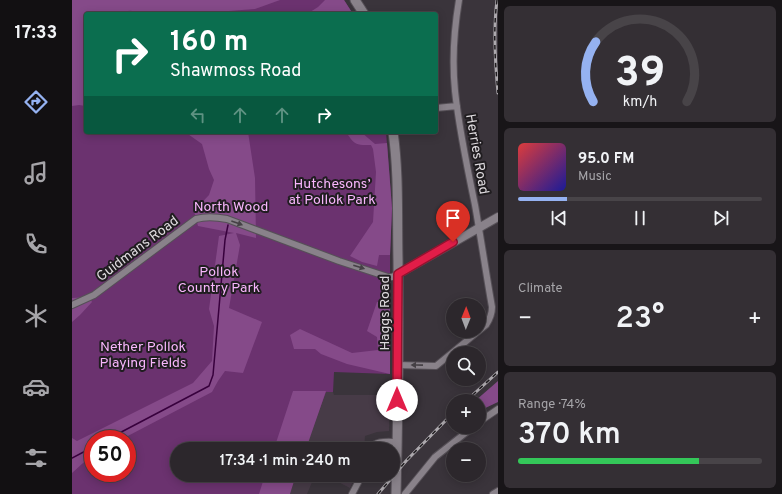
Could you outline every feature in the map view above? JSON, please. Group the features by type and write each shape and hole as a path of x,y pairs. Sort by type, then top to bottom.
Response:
{"main road":[{"path":"355,0 364,12"},
{"path":"361,0 364,12"},
{"name":"Haggs Road","path":"393,134 397,185 397,442"},
{"name":"Haggs Road","path":"396,482 396,494"}],"street":[{"name":"Herries Road","path":"397,365 436,366 486,325 490,318 492,307 457,106 454,75 454,44 459,0"},
{"path":"438,108 457,106"},
{"name":"Guidmans Road","path":"72,305 94,295 196,220 203,217 227,219 339,261 388,277 398,274"},
{"path":"398,274 498,217"},
{"path":"486,417 498,409"},
{"path":"405,494 434,457 463,434"},
{"path":"352,494 358,482"},
{"path":"493,494 498,492"}],"shaded area":[{"path":"326,391 333,392 334,395 390,395 389,431 377,432 365,436 365,442 308,442"},
{"path":"294,482 312,482 307,494 290,494"},
{"path":"338,482 353,482 350,488"}],"green space":[{"name":"Pollok Country Park","path":"72,0 344,0 352,12 84,12 84,134 386,134 392,208 390,255 390,374 334,372 333,392 326,392 308,442 170,442 170,482 293,482 289,494 72,494"},
{"path":"72,0 280,0 255,9 216,12 84,12 84,106 72,106"},
{"path":"325,0 344,0 352,12 310,12"},
{"name":"North Wood","path":"188,134 248,134 255,178 256,238 236,233 240,245 229,308 262,322 243,373 225,371 212,392 136,432 136,430 99,430 193,383 212,361 214,326 209,309 219,236 234,233 198,226 194,211 209,195 214,180 209,169 202,144"},
{"path":"363,134 375,144 387,143 392,208 390,255 379,255 377,266 362,262 350,256 373,222 376,172 373,149 371,145 360,145 355,143 348,135"},
{"path":"89,297 92,302 72,322 72,298"},
{"path":"377,302 390,302 390,374 347,364 321,354 315,349 294,349 290,335 300,329 352,353 378,350 377,337 367,331"},
{"path":"498,381 498,402 486,408 486,394 483,394"},
{"path":"293,391 326,391 308,442 276,442"},
{"path":"72,438 77,441 84,438 84,462 72,473"},
{"path":"263,482 294,482 290,494 259,494"}],"waterway":[{"path":"125,430 209,386 213,375 225,240 228,225"},
{"path":"72,458 84,452"}],"railway":[{"path":"497,0 495,46 498,93"},
{"path":"474,394 498,372"},
{"path":"378,494 406,461 446,420"}],"route":[{"path":"397,400 398,274 453,242"}],"park label":[{"name":"Hutchesons’ at Pollok Park","path":"332,192"},
{"name":"Nether Pollok Playing Fields","path":"143,354"}]}
